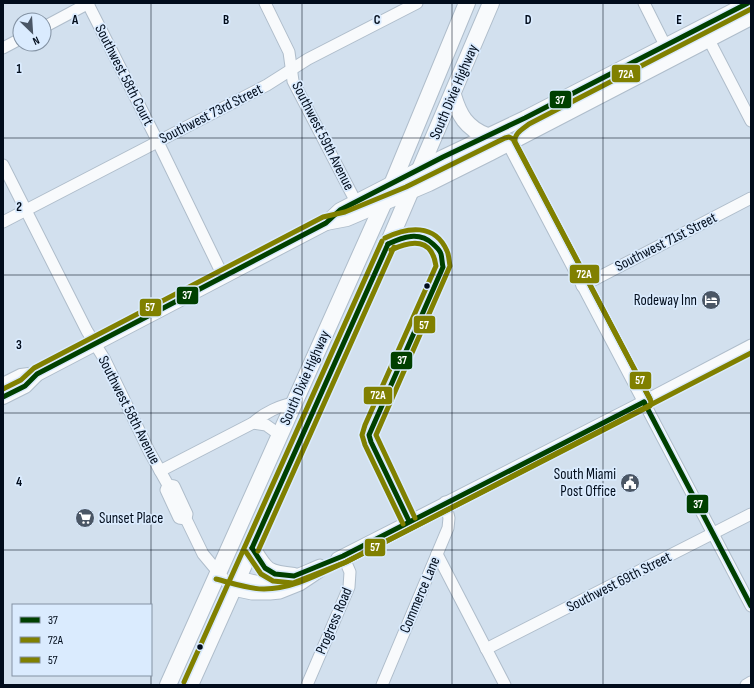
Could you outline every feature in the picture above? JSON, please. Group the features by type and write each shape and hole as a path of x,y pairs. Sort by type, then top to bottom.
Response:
{"highway":[{"name":"South Dixie Highway","path":"166,682 295,403 393,182 467,3"},
{"name":"South Dixie Highway","path":"190,685 388,244 453,95 491,3"},
{"path":"453,95 462,118 476,132 487,136"},
{"path":"252,548 265,568 275,574 294,576"}],"main road":[{"path":"326,223 346,219 409,193 508,144 669,52 748,3"},
{"path":"3,397 25,386 37,374 326,223 340,210 393,182 487,136 669,52 709,40 751,18"},
{"path":"508,144 507,137 510,130 526,118"},
{"path":"3,385 21,376 37,374"}],"street":[{"path":"52,23 89,3"},
{"name":"Southwest 58th Court","path":"89,3 223,276"},
{"name":"Southwest 59th Avenue","path":"264,3 289,52 293,81 356,202"},
{"name":"Southwest 73rd Street","path":"3,222 267,85 308,59 417,3"},
{"path":"644,3 669,52"},
{"path":"709,40 751,121"},
{"path":"3,48 12,43"},
{"path":"508,144 751,606"},
{"name":"Southwest 58th Avenue","path":"3,165 95,344 105,360 168,485 166,490 179,518 186,519 203,554 218,572 236,584"},
{"name":"Southwest 71st Street","path":"582,286 751,198"},
{"path":"236,584 283,580 343,556 445,502 644,402 751,345"},
{"path":"160,471 253,424 259,418 285,404 295,403"},
{"path":"253,424 266,425 280,435"},
{"name":"Commerce Lane","path":"382,685 448,528 449,522 445,502"},
{"name":"Southwest 69th Street","path":"486,649 751,514"},
{"path":"437,554 505,685"},
{"path":"236,584 252,594 280,593 300,585 343,556"},
{"name":"Progress Road","path":"307,685 349,587 351,576 343,556"},
{"path":"746,685 751,682"}],"transit line":[{"name":"37","path":"3,397 25,386 37,374 326,223 340,210 443,157 525,118 748,3"},
{"name":"72A","path":"650,399 515,142 515,139 519,132 529,124 751,9"},
{"name":"57","path":"3,389 21,380 34,368 323,217 345,212 406,187 505,138 509,137 513,139 650,399 650,406 346,562 306,580 286,586 258,589 216,579"},
{"name":"57","path":"385,238 402,231 420,230 428,232 442,242 448,253 450,266 376,435 415,518"},
{"name":"37","path":"388,244 411,236 417,236 428,240 440,251 443,267 369,435 409,521"},
{"name":"57","path":"184,682 382,241"},
{"name":"72A","path":"391,250 413,243 426,246 434,257 436,266 365,425 362,435 365,445 403,524"},
{"name":"37","path":"252,548 388,244"},
{"name":"72A","path":"258,551 394,247"},
{"name":"72A","path":"246,552 261,574 273,581 293,583 346,562 751,353"},
{"name":"37","path":"644,402 751,606"},
{"name":"37","path":"252,548 265,568 275,574 294,576 343,556 644,402"}],"place":[{"name":"Rodeway Inn","path":"711,300"},
{"name":"South Miami Post Office","path":"630,483"},
{"name":"Sunset Place","path":"85,518"}]}
